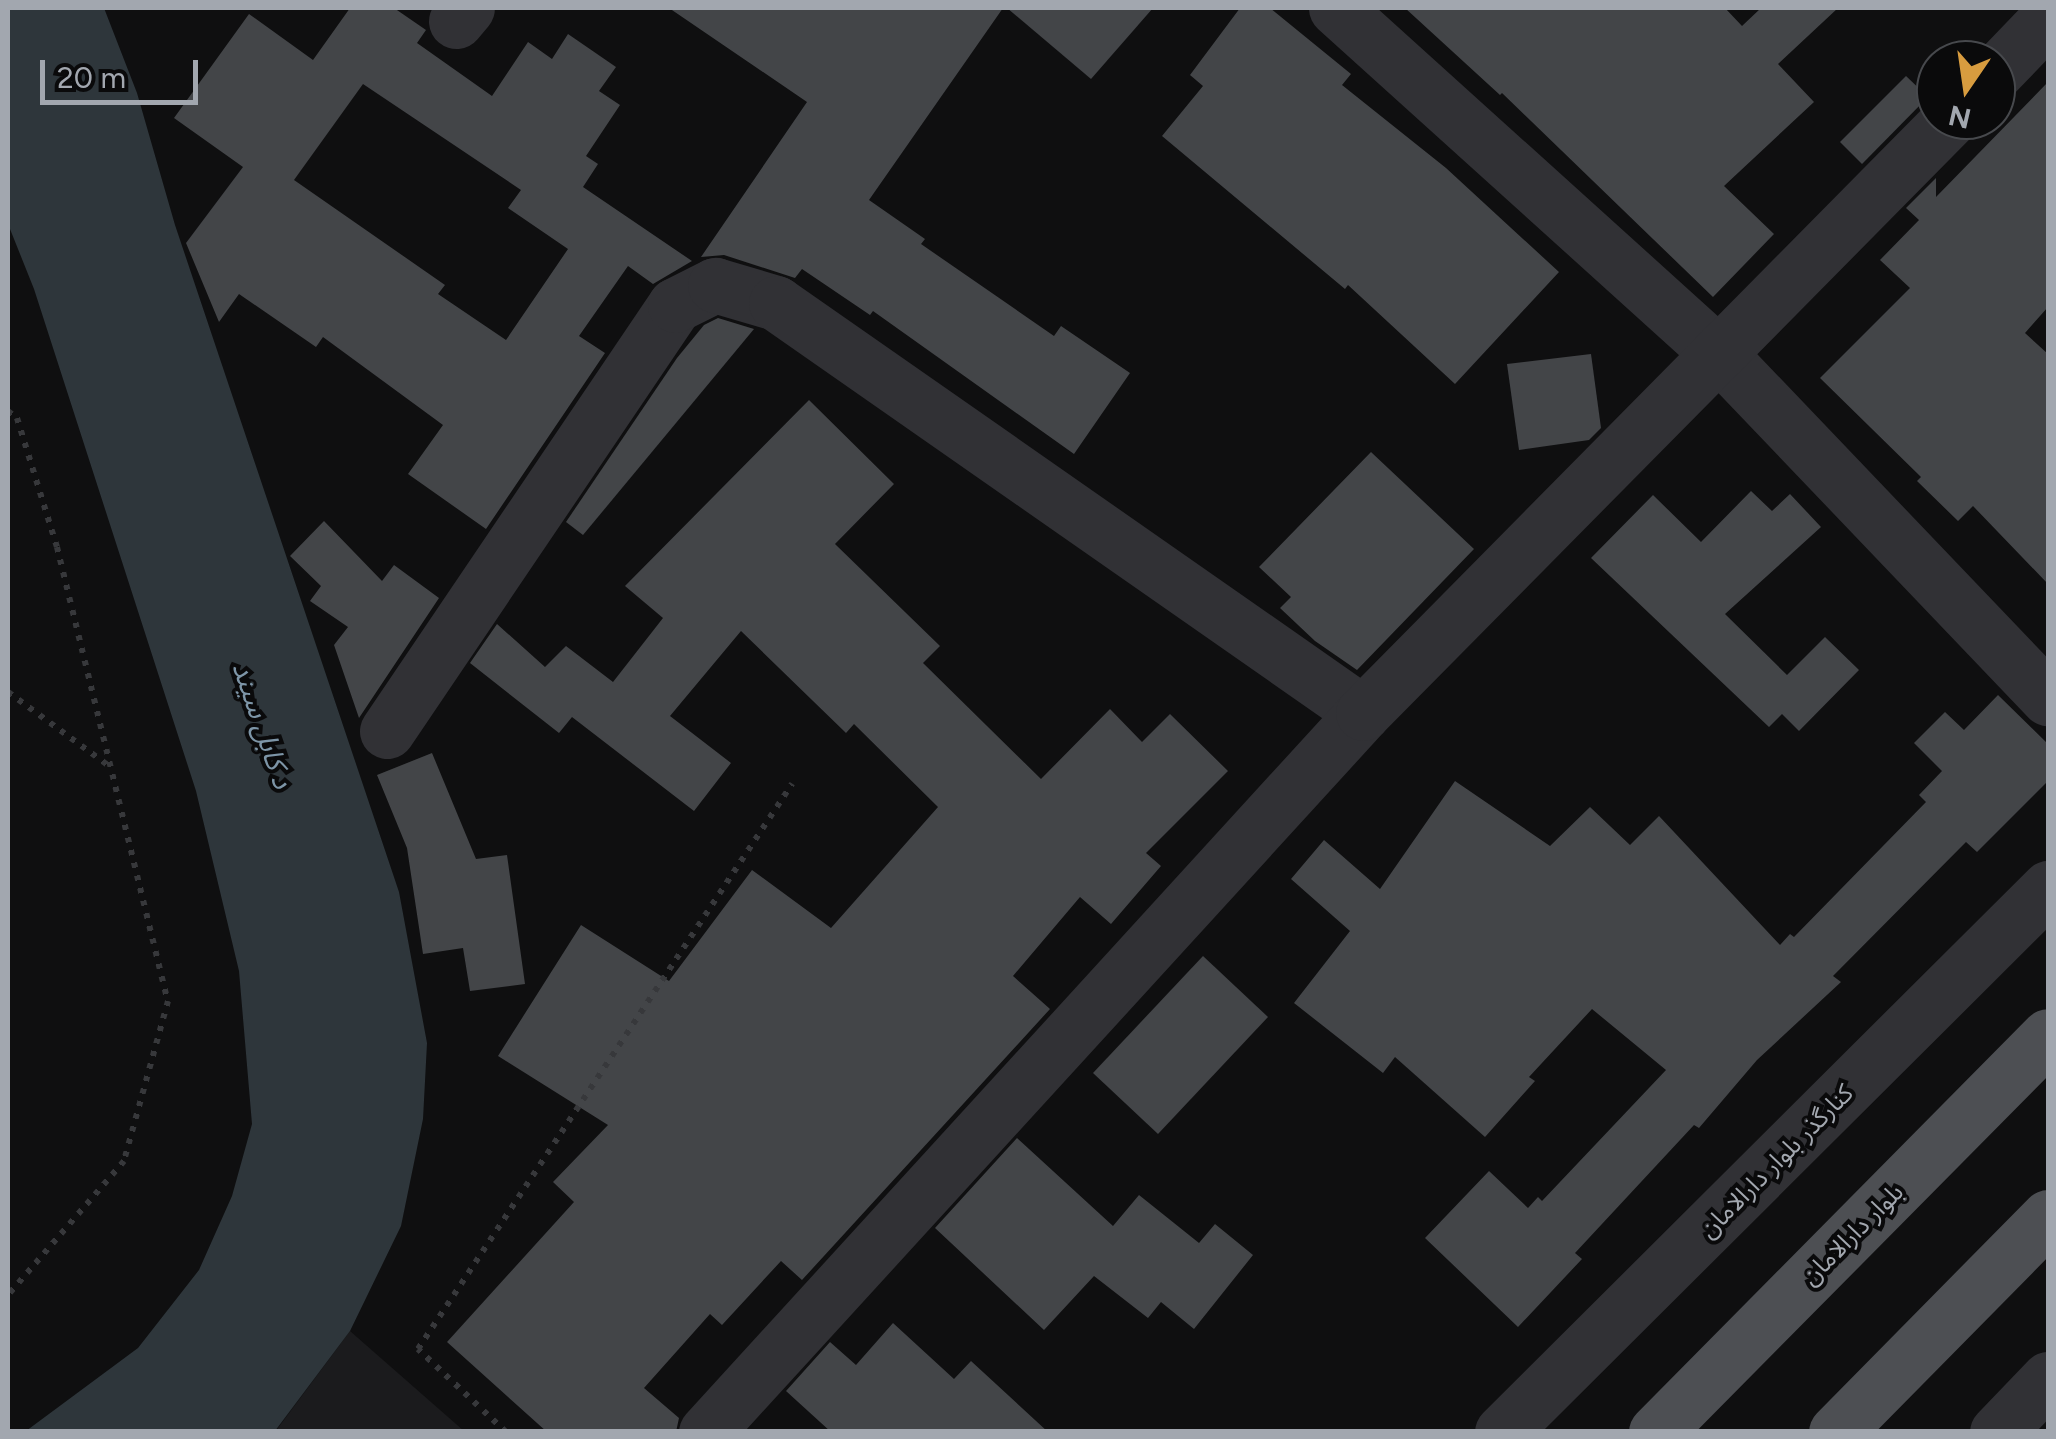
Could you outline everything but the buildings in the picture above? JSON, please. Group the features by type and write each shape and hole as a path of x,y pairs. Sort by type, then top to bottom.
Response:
{"main road":[{"name":"بلوار دارالامان","path":"1656,1432 2048,1036"},
{"path":"1836,1432 2048,1217"}],"street":[{"path":"1336,8 1720,354 2048,698"},
{"path":"2016,51 2048,18"},
{"path":"706,1432 1362,713 1929,140"},
{"path":"386,731 674,305 715,285 776,302 1362,713"},
{"name":"کنارگذر بلوار دارالامان","path":"1502,1432 2048,888"},
{"path":"1997,1432 2048,1379"}],"path":[{"path":"8,411 16,418 57,547 168,1002 124,1161 8,1295"},
{"path":"8,692 110,767"},
{"path":"506,1432 418,1349 792,784"}],"shaded area":[{"path":"350,1331 464,1431 275,1432"}],"water":[{"name":"د کابل سيند","path":"8,8 104,8 137,93 175,225 399,892 427,1043 423,1119 401,1226 350,1331 275,1431 26,1431 138,1348 199,1270 232,1196 252,1124 239,971 196,791 34,289 8,224"}]}
